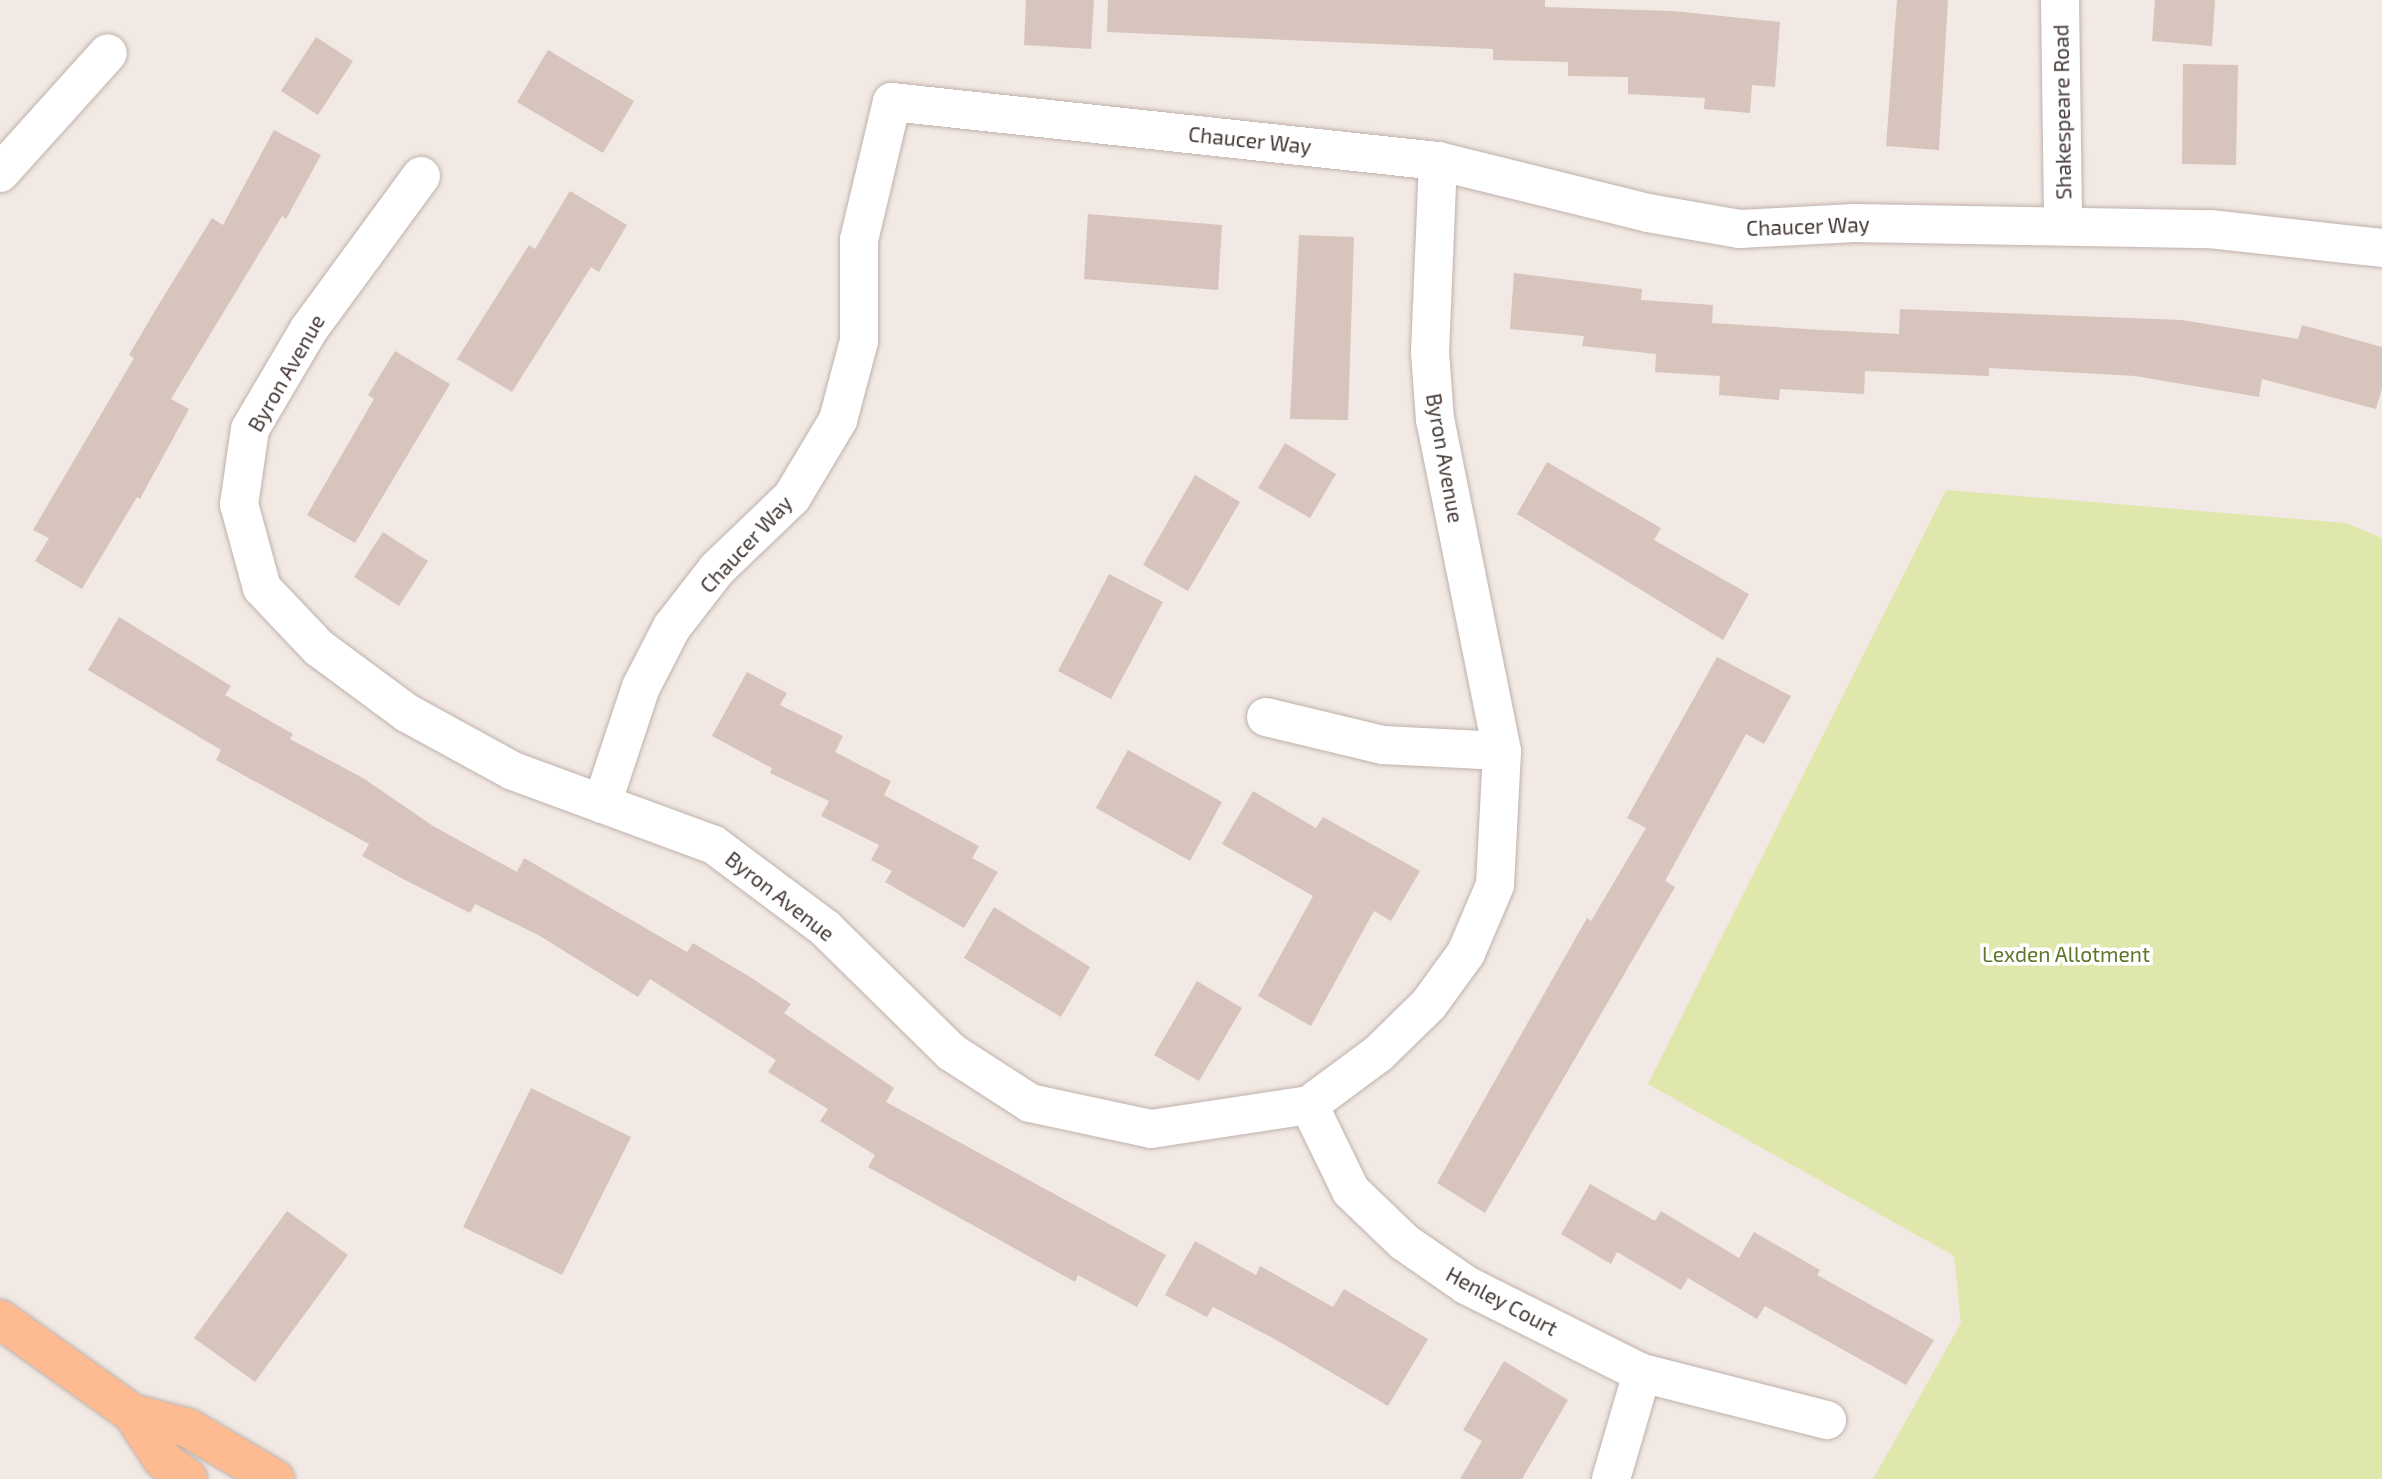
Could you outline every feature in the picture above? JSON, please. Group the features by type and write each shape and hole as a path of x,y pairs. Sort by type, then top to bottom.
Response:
{"main road":[{"path":"0,1319 132,1413 188,1428 275,1479"},
{"path":"132,1413 163,1460 188,1479"}],"street":[{"name":"Shakespeare Road","path":"2060,0 2063,224"},
{"path":"0,173 108,53"},
{"name":"Chaucer Way","path":"601,804 640,687 672,627 718,569 792,497 838,420 859,341 859,240 892,102 1438,161 1648,213 1740,229 1854,223 2063,224 2210,229 2382,248"},
{"name":"Byron Avenue","path":"422,176 309,329 250,429 239,504 262,588 319,648 407,713 513,771 714,845 772,884 825,928 950,1052 1030,1103 1152,1129 1309,1105 1404,1029 1429,1004 1466,953 1495,885 1502,751 1435,420 1430,352 1438,161"},
{"path":"1266,717 1383,745 1502,751"},
{"name":"Henley Court","path":"1309,1105 1351,1191 1404,1242 1466,1285 1642,1373 1827,1420"},
{"path":"1611,1479 1642,1373"}],"green space":[{"name":"Lexden Allotment","path":"1946,490 2346,523 2382,538 2382,1479 1873,1479 1961,1323 1954,1256 1648,1084"}],"building":[{"path":"1026,0 1094,0 1091,49 1024,45"},
{"path":"1108,0 1545,0 1545,7 1673,11 1780,22 1775,87 1752,85 1750,113 1704,109 1705,98 1628,94 1628,77 1568,76 1568,62 1493,60 1493,49 1107,32"},
{"path":"1897,0 1948,0 1939,150 1886,146"},
{"path":"2155,0 2215,0 2212,46 2152,41"},
{"path":"316,37 353,61 318,115 281,91"},
{"path":"548,50 634,101 603,153 517,102"},
{"path":"2183,64 2238,65 2236,165 2182,164"},
{"path":"274,130 321,155 286,219 282,216 171,399 189,409 140,499 137,497 82,589 35,561 49,538 33,530 134,358 129,355 159,304 212,218 223,225"},
{"path":"570,191 627,225 599,272 591,267 512,392 457,359 529,245 535,249"},
{"path":"1088,214 1222,225 1218,290 1084,279"},
{"path":"1299,235 1354,237 1348,420 1290,419"},
{"path":"1514,273 1642,289 1641,300 1713,305 1712,323 1899,334 1900,309 2182,320 2298,339 2302,325 2382,347 2382,388 2376,409 2262,379 2259,397 2135,376 1989,368 1989,376 1865,371 1864,394 1780,389 1779,400 1719,395 1720,376 1655,372 1656,354 1582,346 1584,336 1510,329"},
{"path":"395,351 450,384 355,543 307,515 374,399 368,395"},
{"path":"1285,443 1336,474 1310,518 1258,488"},
{"path":"1547,462 1661,528 1654,540 1749,594 1723,640 1517,514"},
{"path":"1195,475 1240,502 1188,591 1143,565"},
{"path":"383,532 428,561 399,606 354,577"},
{"path":"1109,574 1163,602 1111,699 1058,671"},
{"path":"119,617 231,686 225,695 293,734 290,739 363,778 433,826 517,872 524,858 687,952 693,943 750,977 791,1004 784,1013 894,1088 886,1102 1166,1255 1137,1307 1078,1275 1075,1282 868,1167 875,1155 820,1121 828,1109 768,1072 776,1060 650,979 638,997 540,936 475,904 470,913 362,856 369,844 216,760 221,750 88,670"},
{"path":"1717,657 1791,696 1764,744 1746,734 1665,881 1675,887 1485,1213 1437,1183 1587,918 1591,921 1646,828 1627,818"},
{"path":"747,672 787,693 780,705 843,736 835,752 891,781 884,795 979,846 972,858 998,872 964,928 885,882 892,871 871,860 879,845 821,816 829,801 770,773 772,768 712,736"},
{"path":"1128,750 1222,802 1190,861 1096,808"},
{"path":"1253,791 1316,828 1323,817 1420,871 1391,921 1374,911 1311,1026 1258,996 1313,896 1222,844"},
{"path":"994,907 1090,967 1061,1017 964,958"},
{"path":"1197,981 1242,1008 1199,1081 1154,1055"},
{"path":"531,1088 631,1137 562,1275 463,1227"},
{"path":"1590,1184 1655,1221 1661,1211 1739,1258 1754,1232 1820,1270 1817,1275 1934,1340 1906,1385 1765,1306 1757,1319 1688,1278 1681,1290 1617,1252 1611,1264 1561,1234"},
{"path":"287,1211 348,1255 255,1382 194,1338"},
{"path":"1195,1241 1256,1275 1260,1266 1333,1307 1344,1289 1428,1339 1388,1406 1273,1338 1213,1307 1207,1317 1165,1295"},
{"path":"1504,1361 1568,1400 1522,1479 1460,1479 1482,1441 1463,1430"}]}
